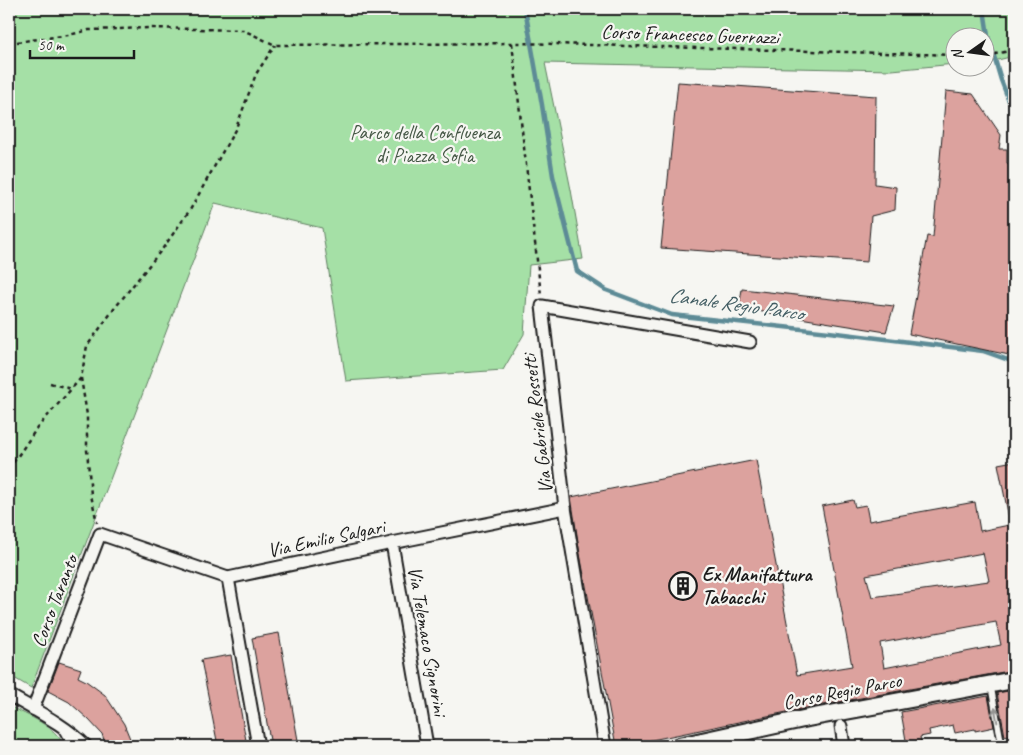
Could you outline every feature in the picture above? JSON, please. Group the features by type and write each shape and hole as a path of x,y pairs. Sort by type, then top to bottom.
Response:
{"street":[{"path":"542,306 750,342"},
{"name":"Via Gabriele Rossetti","path":"542,306 565,508 605,746"},
{"name":"Via Emilio Salgari","path":"228,578 392,542 565,508"},
{"path":"100,534 228,578 258,746"},
{"name":"Corso Taranto","path":"33,709 100,534"},
{"name":"Via Telemaco Signorini","path":"392,542 427,746"},
{"name":"Corso Regio Parco","path":"679,746 808,718 1014,680"},
{"path":"9,695 59,724 86,746"},
{"path":"840,726 844,746"}],"lane":[{"path":"991,684 1002,746"},
{"path":"59,724 71,746"}],"path":[{"name":"Corso Francesco Guerrazzi","path":"9,43 69,35 89,30 150,28 243,30 275,45 512,43 946,55"},
{"path":"512,43 542,306"},
{"path":"100,534 91,495 87,450 87,415 81,378 87,346 190,210 236,128 256,74 275,45"},
{"path":"996,54 1014,50"},
{"path":"9,469 37,428 81,378"},
{"path":"50,383 72,389"}],"green space":[{"name":"Parco della Confluenza di Piazza Sofia","path":"9,9 1014,9 1014,56 996,60 996,28 946,28 946,65 892,70 545,63 583,259 529,265 524,334 503,370 346,381 322,228 215,203 31,688 9,675"},
{"path":"9,706 48,727 64,746 9,746"}],"building":[{"path":"678,82 876,96 875,184 896,187 895,210 871,216 867,262 661,248"},
{"path":"946,91 973,94 1001,135 999,149 1007,149 1007,163 1014,167 1014,356 909,334 927,236 933,237"},
{"path":"742,289 894,306 886,332 739,308"},
{"name":"Ex Manifattura Tabacchi","path":"756,460 797,675 852,666 822,506 853,500 855,507 866,505 869,521 975,502 980,531 1014,524 1014,670 806,708 616,746 571,497","holes":["983,553 989,581 872,597 866,575","996,622 1001,645 884,668 880,643"]},
{"path":"1014,461 1014,517 1009,518 998,464"},
{"path":"279,633 299,746 271,746 252,638"},
{"path":"231,655 247,746 218,746 201,660"},
{"path":"59,662 81,669 78,677 105,695 124,724 133,746 106,746 102,734 88,719 69,702 48,691"},
{"path":"1014,690 1014,705 1011,706 1014,734 1005,736 997,693"},
{"path":"988,696 994,727 955,733 953,725 929,730 930,735 920,737 922,746 907,746 901,712"}],"waterway":[{"name":"Canale Regio Parco","path":"525,9 553,176 577,271 606,290 672,315 983,351 1014,362"},
{"name":"Canale Regio Parco","path":"984,9 988,36 1001,80 1014,114"}],"place":[{"name":"Ex Manifattura Tabacchi","path":"683,586"}]}
